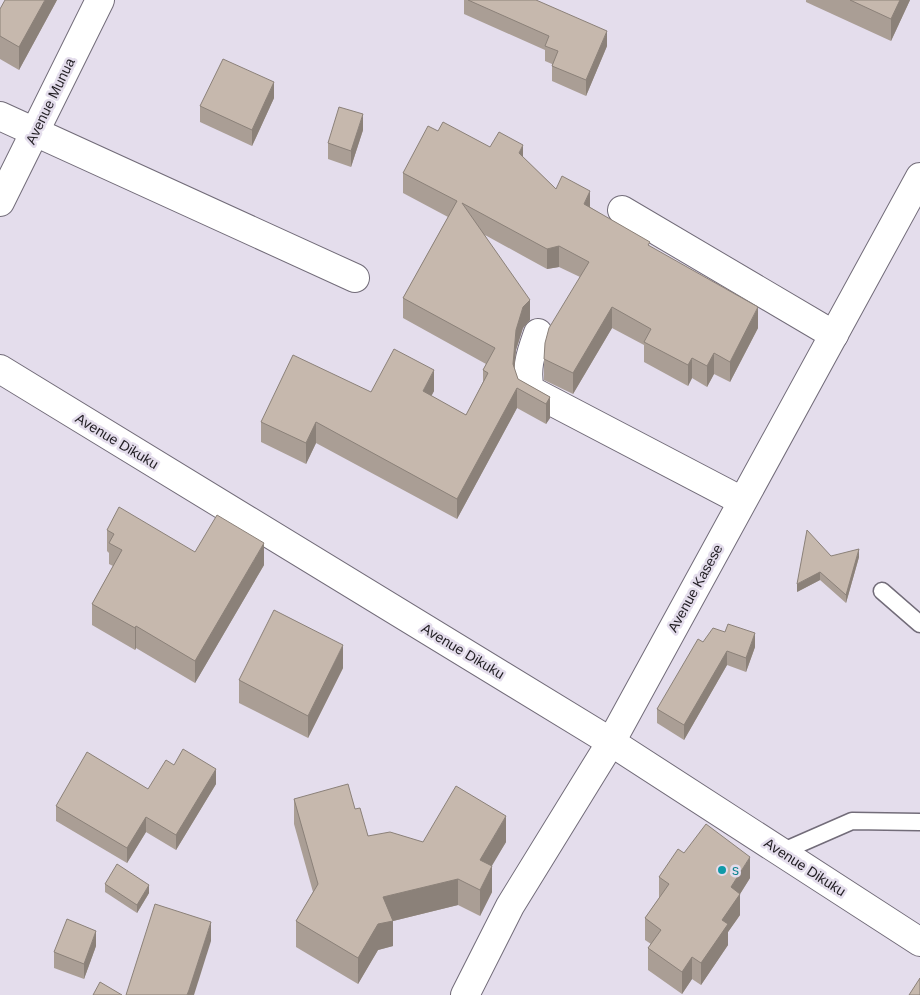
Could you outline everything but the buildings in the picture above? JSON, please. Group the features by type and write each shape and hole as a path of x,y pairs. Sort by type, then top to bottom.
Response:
{"street":[{"name":"Avenue Munua","path":"0,202 100,0"},
{"path":"0,116 35,134 355,278"},
{"name":"Avenue Kasese","path":"465,995 510,906 611,742 920,177"},
{"path":"622,210 834,335"},
{"path":"538,333 528,361 527,375 530,390 742,501"},
{"name":"Avenue Dikuku","path":"0,369 611,742 920,942"}],"lane":[{"path":"882,591 920,624"},
{"path":"781,852 852,821 920,822"}],"place":[{"name":"s","path":"722,870"}]}
